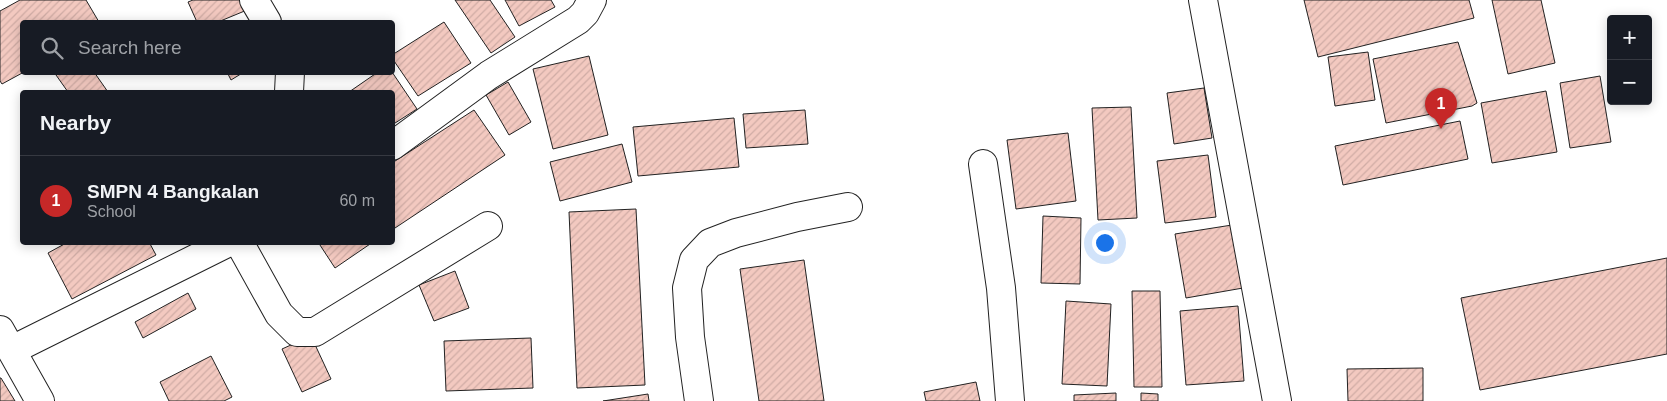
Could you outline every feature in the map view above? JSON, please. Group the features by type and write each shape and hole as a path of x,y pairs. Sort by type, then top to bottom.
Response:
{"street":[{"path":"254,0 266,20"},
{"path":"395,144 489,74 578,20 585,13 592,0"},
{"path":"1203,0 1277,401"},
{"path":"289,90 290,75"},
{"path":"982,164 1002,288 1010,401"},
{"path":"699,401 690,337 687,288 694,260 710,244 736,233 797,217 848,207"},
{"path":"241,245 279,314 297,332 315,332 488,226"},
{"path":"40,401 6,340 222,245"}],"building":[{"path":"20,0 86,0 98,20 20,20 20,74 2,84 0,81 0,11"},
{"path":"193,0 243,0 247,10 223,20 196,20 188,2"},
{"path":"455,0 490,0 515,37 491,53"},
{"path":"505,0 551,0 555,7 519,26"},
{"path":"1304,0 1469,0 1474,18 1318,57"},
{"path":"1492,0 1541,0 1555,63 1508,74"},
{"path":"444,22 471,63 418,96 395,62 395,53"},
{"path":"1458,42 1477,103 1472,106 1386,123 1373,59"},
{"path":"1368,52 1375,100 1335,106 1328,57"},
{"path":"589,56 608,135 553,149 533,69"},
{"path":"56,75 96,75 107,90 67,90"},
{"path":"228,75 239,75 231,80"},
{"path":"374,75 394,75 417,109 395,123 395,90 352,90"},
{"path":"1600,76 1611,142 1570,148 1560,83"},
{"path":"508,82 531,122 509,135 486,95"},
{"path":"1204,88 1212,138 1174,144 1167,93"},
{"path":"1546,91 1557,152 1492,163 1481,103"},
{"path":"1131,107 1137,218 1098,220 1092,108"},
{"path":"474,110 505,155 395,228 395,161"},
{"path":"805,110 808,144 746,148 743,114"},
{"path":"734,118 739,167 638,176 633,127"},
{"path":"1460,121 1468,159 1343,185 1335,146"},
{"path":"1068,133 1076,201 1016,209 1007,140"},
{"path":"622,144 632,182 560,201 550,162"},
{"path":"1208,155 1216,217 1165,223 1157,161"},
{"path":"636,209 645,385 577,388 569,212"},
{"path":"1043,216 1081,218 1080,284 1041,283"},
{"path":"1232,225 1243,288 1186,298 1175,234"},
{"path":"63,245 151,245 156,255 72,299 48,253"},
{"path":"320,245 369,245 335,268"},
{"path":"1667,258 1667,354 1480,390 1461,298"},
{"path":"804,260 824,401 759,401 740,269"},
{"path":"455,271 469,308 434,321 419,285"},
{"path":"1132,291 1160,291 1162,387 1134,387"},
{"path":"188,293 196,309 143,338 135,322"},
{"path":"1066,301 1111,304 1107,386 1062,384"},
{"path":"1238,306 1244,381 1186,385 1180,311"},
{"path":"311,336 331,379 302,392 282,349"},
{"path":"531,338 533,388 446,391 444,341"},
{"path":"211,356 232,397 224,401 169,401 160,382"},
{"path":"1423,368 1423,401 1348,401 1347,369"},
{"path":"1,378 15,401 0,401"},
{"path":"976,382 980,401 926,401 924,392"},
{"path":"1116,393 1116,401 1074,401 1074,395"},
{"path":"1141,393 1158,394 1158,401 1141,401"},
{"path":"648,394 649,401 603,401"}],"place":[{"name":"SMPN 4 Bangkalan","path":"1441,129"}]}
